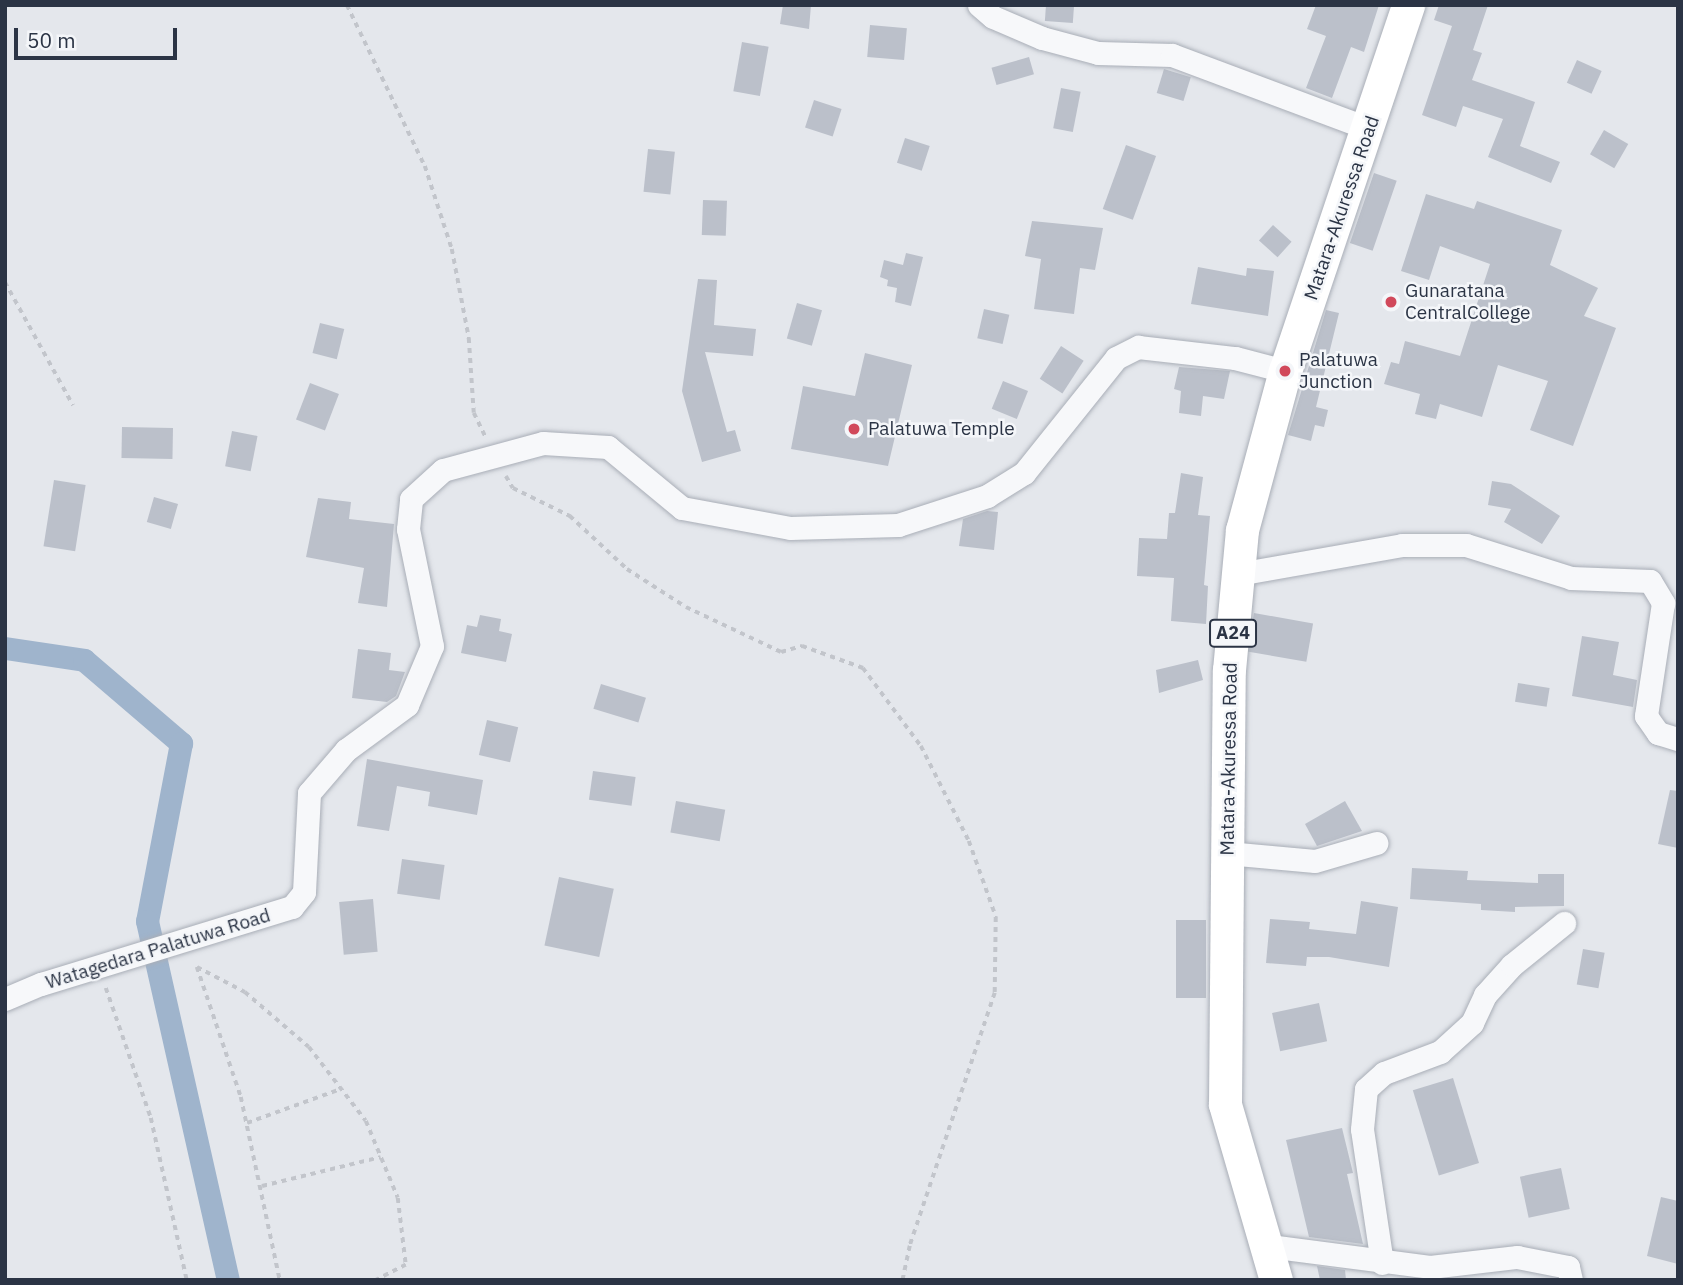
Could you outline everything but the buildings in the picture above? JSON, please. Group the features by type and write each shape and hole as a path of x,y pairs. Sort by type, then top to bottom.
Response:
{"highway":[{"name":"Matara-Akuressa Road","path":"1276,1280 1269,1246 1225,1104 1229,670 1242,530 1285,371 1370,129 1408,5"}],"street":[{"path":"979,5 993,17 1042,38 1098,53 1172,55 1370,129"},
{"name":"Watagedara Palatuwa Road","path":"5,999 99,966 184,943 292,907 304,892 309,793 346,750 407,705 432,646 408,529 411,499 443,470 543,443 608,447 682,508 790,528 898,526 987,496 1024,473 1116,358 1138,347 1235,358 1285,371"},
{"path":"1238,574 1402,545 1466,545 1571,578 1650,581 1663,603 1646,716 1658,733 1678,739"},
{"path":"1227,853 1315,861 1376,843"},
{"path":"1382,1263 1362,1129 1366,1089 1384,1073 1440,1052 1472,1023 1485,995 1512,965 1564,923"},
{"path":"1269,1246 1382,1263 1430,1267 1517,1257 1567,1267 1571,1280"}],"path":[{"path":"5,282 73,405"},
{"path":"184,943 197,967 247,1123 280,1280"},
{"path":"99,966 151,1118 187,1280"},
{"path":"197,967 245,992 309,1047 366,1121 398,1198 406,1265 376,1280"},
{"path":"903,1280 910,1246 995,993"},
{"path":"247,1123 341,1089"},
{"path":"262,1186 381,1157"}],"waterway":[{"path":"5,648 84,660 181,743 147,921 228,1280"}],"place":[{"name":"Gunaratana CentralCollege","path":"1391,302"},
{"name":"Palatuwa Junction","path":"1285,371"},
{"name":"Palatuwa Temple","path":"854,429"}]}
